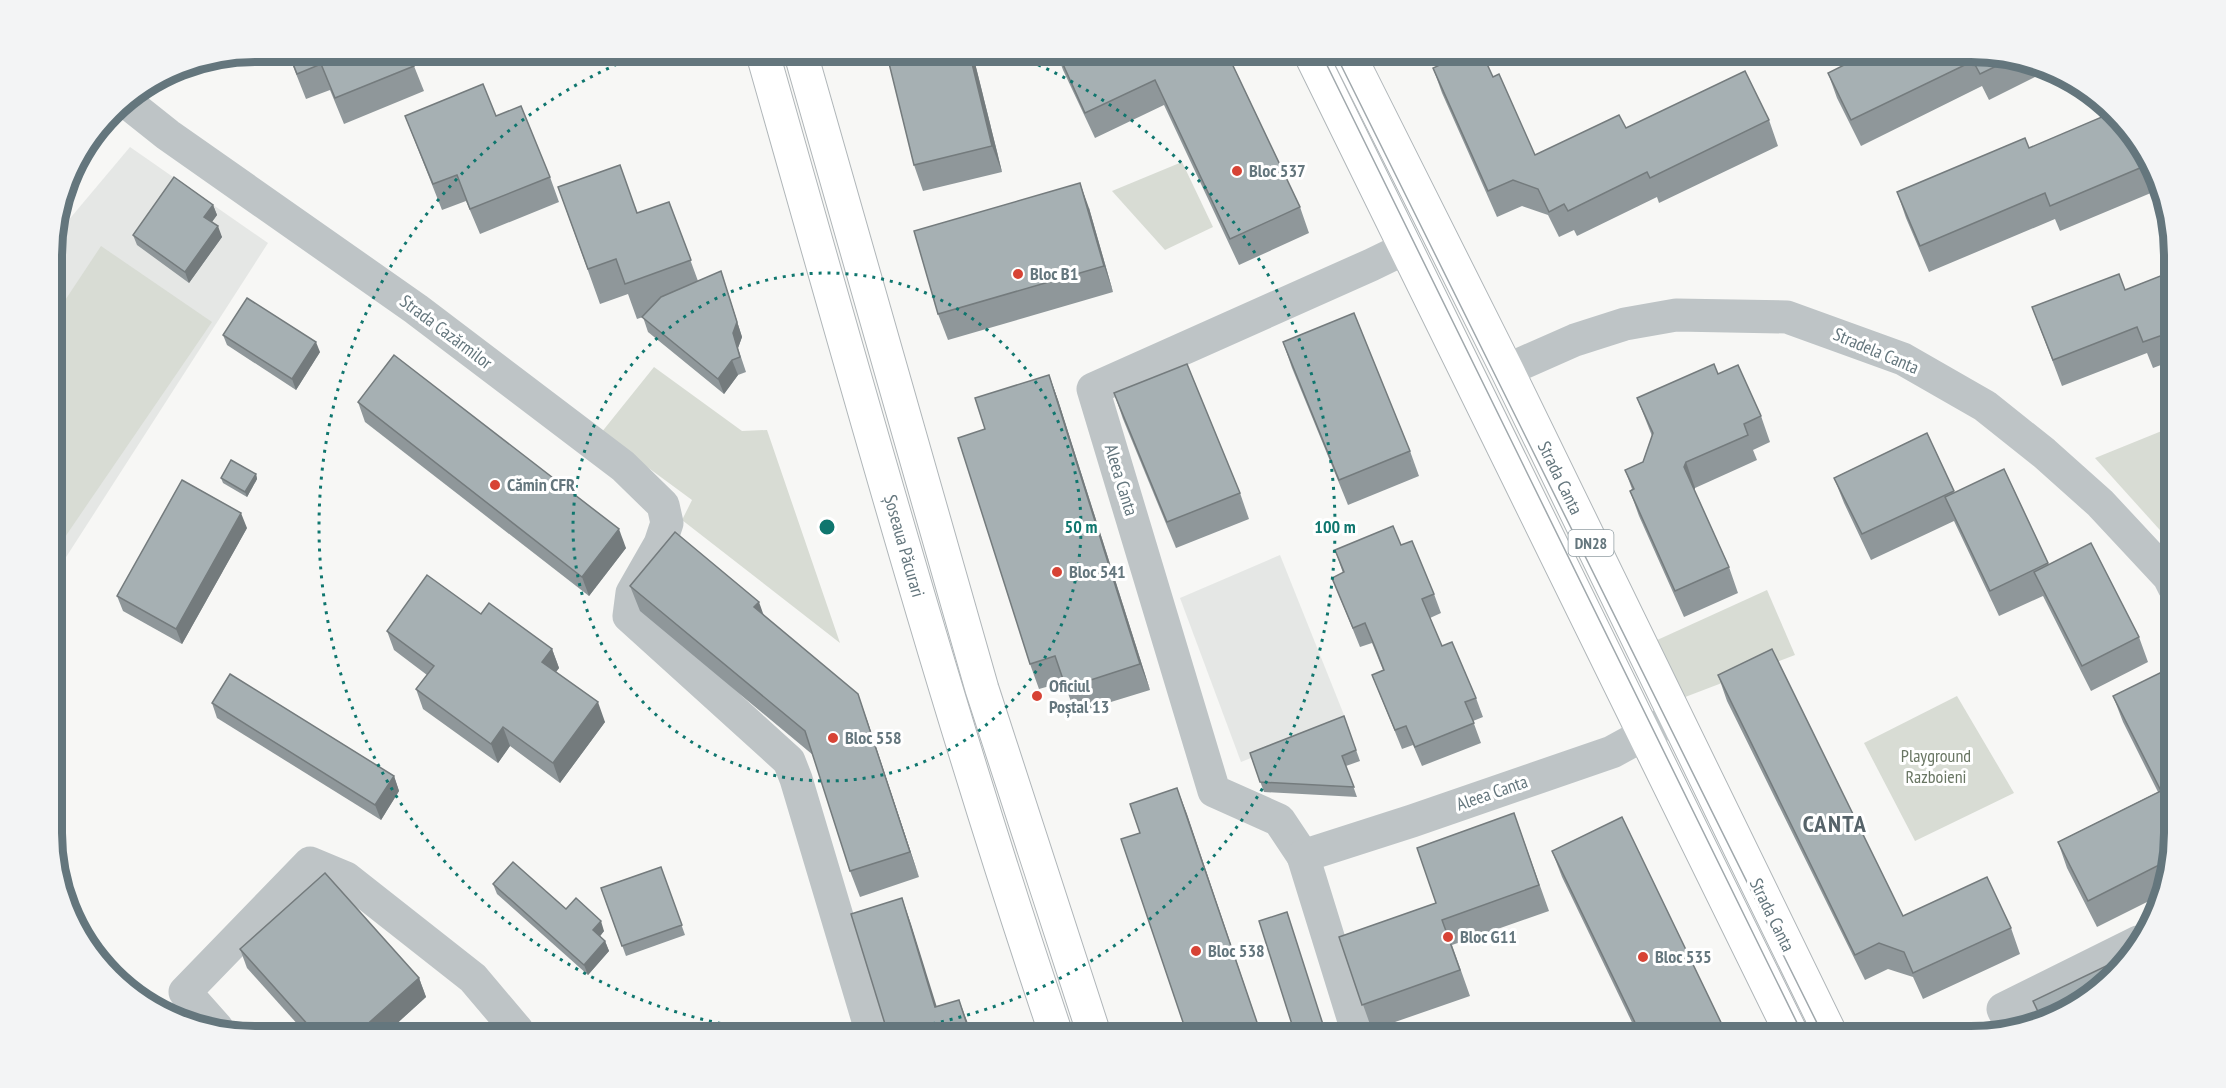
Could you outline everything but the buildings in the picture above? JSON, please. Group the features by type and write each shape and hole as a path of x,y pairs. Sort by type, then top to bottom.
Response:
{"main road":[{"name":"Șoseaua Păcurari","path":"765,62 948,698 1008,891 1053,1027"},
{"name":"Șoseaua Păcurari","path":"803,62 982,689 1092,1027"},
{"name":"Strada Canta","path":"1314,62 1788,1026"},
{"name":"Strada Canta","path":"1353,62 1508,370 1827,1026"}],"street":[{"name":"Strada Cazărmilor","path":"131,106 168,135 426,316 623,466 663,505 667,523 660,544 632,592 629,616 789,761 870,1027"},
{"name":"Aleea Canta","path":"1356,1026 1303,856 1280,820 1214,791 1093,388 1406,248"},
{"name":"Stradela Canta","path":"1508,370 1575,340 1625,324 1676,315 1787,317 1903,359 1985,406 2044,453 2100,504 2164,572"},
{"name":"Aleea Canta","path":"1303,856 1612,752 1676,717"},
{"path":"211,1022 185,992 310,863 346,878 473,978 514,1027"},
{"path":"2010,1023 2003,1009 2128,947"}],"shaded area":[{"path":"130,147 268,243 62,563 62,242 64,226"},
{"path":"1280,555 1346,720 1241,762 1180,598"}],"green space":[{"path":"1182,162 1213,227 1165,250 1112,191"},
{"path":"101,246 212,322 62,541 62,305"},
{"path":"654,367 742,431 767,430 840,643 682,520 692,500 601,433"},
{"path":"2164,430 2164,535 2095,458"},
{"path":"1767,590 1795,655 1680,699 1655,641"},
{"name":"Playground Razboieni","path":"1957,696 2014,793 1915,841 1864,743"}],"tram line":[{"path":"1325,62 1799,1026"},
{"path":"1339,62 1819,1026"}],"place":[{"name":"Bloc 537","path":"1237,171"},
{"name":"Bloc B1","path":"1018,274"},
{"name":"Cămin CFR","path":"495,485"},
{"name":"Bloc 541","path":"1057,572"},
{"name":"Oficiul Poștal 13","path":"1037,696"},
{"name":"Bloc 558","path":"833,738"},
{"name":"Bloc G11","path":"1448,937"},
{"name":"Bloc 538","path":"1196,951"},
{"name":"Bloc 535","path":"1643,957"}],"district":[{"name":"CANTA","path":"1835,824"}]}
